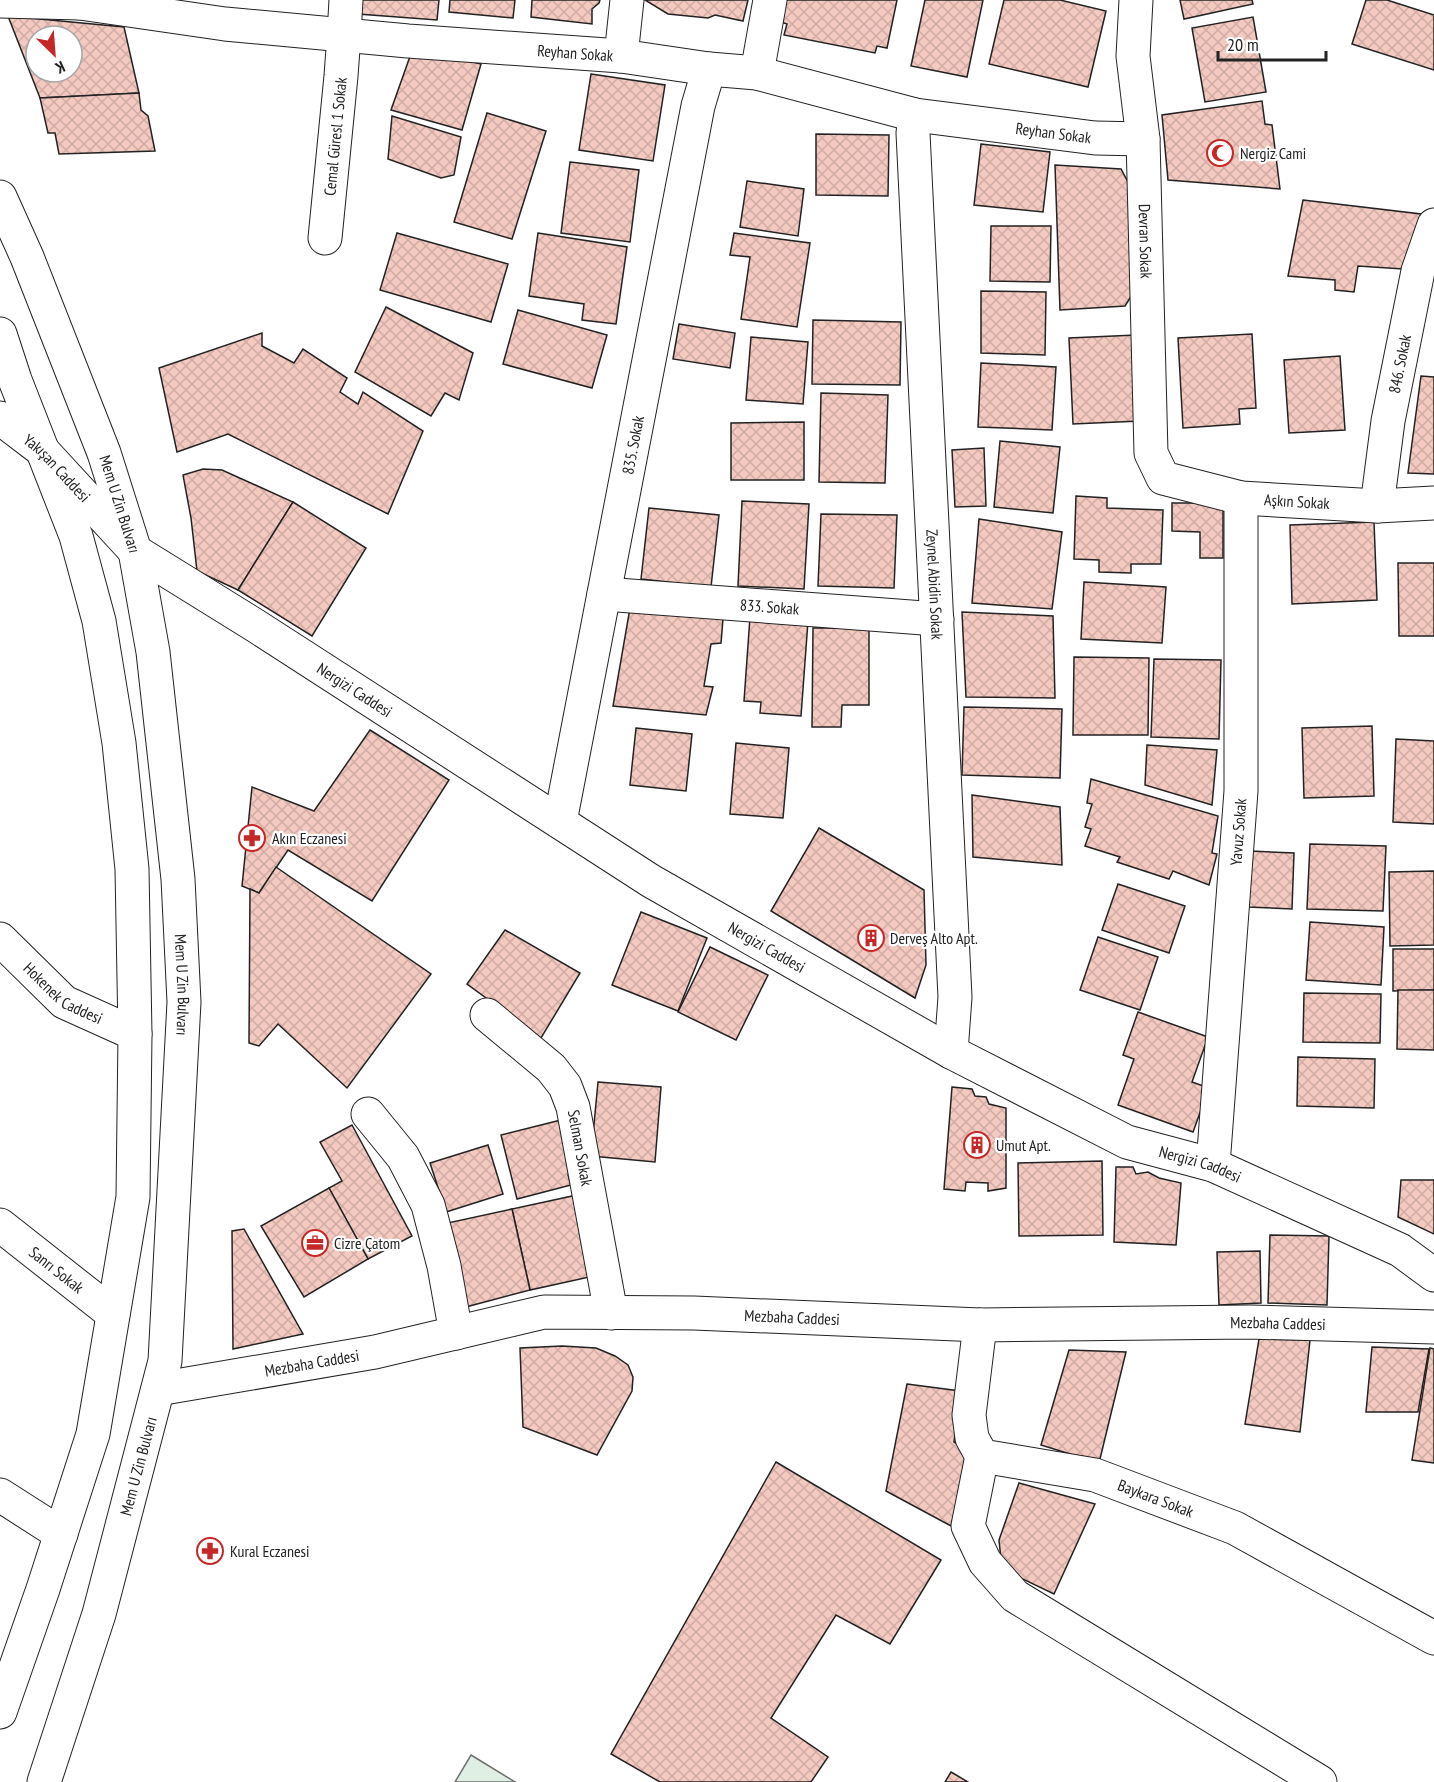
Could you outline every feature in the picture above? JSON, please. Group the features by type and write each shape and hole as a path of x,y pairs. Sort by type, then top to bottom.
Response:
{"street":[{"name":"Cemal Güresl 1 Sokak","path":"325,238 342,76 346,0"},
{"path":"621,56 627,0"},
{"path":"757,73 770,0"},
{"name":"Devran Sokak","path":"1136,0 1133,56 1143,139 1151,453 1163,478"},
{"name":"Reyhan Sokak","path":"0,1 80,2 225,24 621,56 709,69 757,73 915,115 1095,138 1143,139"},
{"name":"835. Sokak","path":"560,822 698,106 709,69"},
{"name":"Zeynel Abidin Sokak","path":"915,115 913,133 955,997 951,1052"},
{"name":"Mem U Zin Bulvarı","path":"0,198 27,257 104,453 135,550 153,652 178,879 184,1002 165,1361 99,1614 44,1782"},
{"name":"846. Sokak","path":"1377,506 1388,421 1418,271 1434,225"},
{"path":"0,334 76,537 99,621 119,743 132,869 135,1034 133,1197 93,1434 61,1534 8,1676 0,1712"},
{"name":"Yakışan Caddesi","path":"0,418 42,450 135,550"},
{"name":"Aşkın Sokak","path":"1163,478 1241,498 1377,506 1434,503"},
{"name":"Yavuz Sokak","path":"1212,1165 1241,790 1241,498"},
{"name":"Nergizi Caddesi","path":"135,550 651,881 951,1052 1127,1142 1212,1165 1400,1250 1434,1275"},
{"name":"833. Sokak","path":"604,594 937,619"},
{"name":"Hokenek Caddesi","path":"0,939 64,1002 135,1034"},
{"name":"Selman Sokak","path":"487,1015 551,1068 565,1086 573,1107 611,1312"},
{"path":"368,1114 403,1157 428,1205 444,1266 456,1333"},
{"name":"Sanrı Sokak","path":"0,1225 113,1314"},
{"name":"Mezbaha Caddesi","path":"158,1389 375,1352 544,1312 694,1313 980,1325 1249,1322 1434,1327"},
{"path":"980,1325 969,1415 972,1438 982,1456 968,1526 985,1562 1015,1596 1320,1782"},
{"name":"Baykara Sokak","path":"982,1456 1095,1475 1235,1528 1434,1638"},
{"path":"0,1495 61,1534"}],"green space":[{"path":"471,1755 515,1782 455,1782"}],"building":[{"path":"359,0 439,0 437,20 358,14"},
{"path":"450,0 515,0 513,18 449,12"},
{"path":"532,0 600,0 592,9 592,24 531,17"},
{"path":"645,0 748,0 743,21 715,15 708,18 668,14"},
{"path":"785,0 897,0 887,48 877,46 875,53 784,35 787,24 781,22"},
{"path":"925,0 983,0 967,77 911,66"},
{"path":"1004,0 1060,0 1106,11 1088,87 989,64"},
{"path":"1180,0 1252,0 1253,4 1184,19"},
{"path":"1366,0 1387,0 1434,15 1434,70 1352,44"},
{"path":"8,16 124,27 139,93 40,98 35,84 84,84 84,24 24,24 24,57"},
{"path":"1253,17 1266,92 1205,102 1192,28"},
{"path":"413,48 481,64 462,130 391,110"},
{"path":"591,74 665,85 653,161 579,150"},
{"path":"139,93 141,110 148,116 155,151 59,154 55,133 48,133 40,98"},
{"name":"Nergiz Cami","path":"1262,101 1265,124 1272,125 1280,189 1168,180 1162,115"},
{"path":"487,113 546,131 512,239 454,222"},
{"path":"392,116 461,137 454,175 441,178 388,159"},
{"path":"816,134 889,135 888,196 816,195"},
{"path":"981,144 1050,152 1043,212 974,205"},
{"path":"570,162 639,170 630,242 561,233"},
{"path":"1055,165 1121,169 1129,184 1132,295 1125,306 1060,310"},
{"path":"747,181 804,189 798,236 740,227"},
{"path":"1303,200 1421,214 1403,269 1358,266 1354,292 1335,290 1335,280 1288,276"},
{"path":"991,226 1051,226 1050,282 990,281"},
{"path":"397,233 508,264 491,322 380,290"},
{"path":"538,233 627,247 616,324 582,320 584,304 529,296"},
{"path":"734,233 810,243 797,327 741,319 750,257 730,255"},
{"path":"981,291 1046,292 1045,355 981,353"},
{"path":"386,307 473,353 459,400 445,393 431,416 355,372"},
{"path":"518,310 607,335 592,388 503,364"},
{"path":"813,320 901,322 900,385 812,384"},
{"path":"679,324 735,333 730,368 673,359"},
{"path":"262,333 262,346 294,363 303,349 347,378 340,392 358,404 363,392 423,431 388,514 228,434 177,452 159,368"},
{"path":"1252,334 1256,408 1239,409 1240,424 1183,428 1178,338"},
{"path":"1136,335 1140,421 1073,424 1069,338"},
{"path":"751,337 808,342 803,404 746,400"},
{"path":"1340,356 1345,430 1289,433 1284,360"},
{"path":"981,363 1056,367 1052,430 978,427"},
{"path":"1421,376 1434,377 1434,474 1408,473"},
{"path":"821,393 888,395 885,483 819,482"},
{"path":"804,422 804,480 731,480 731,423"},
{"path":"1000,441 1060,447 1053,513 994,507"},
{"path":"984,448 986,506 955,507 952,450"},
{"path":"203,469 222,470 293,502 238,590 197,571 183,475"},
{"path":"1076,496 1107,498 1107,508 1163,510 1161,564 1131,564 1131,573 1099,572 1099,560 1074,559"},
{"path":"742,501 809,504 804,589 738,586"},
{"path":"293,502 366,548 312,636 238,590"},
{"path":"1172,503 1223,503 1223,558 1200,558 1200,532 1172,531"},
{"path":"649,508 719,515 711,587 641,579"},
{"path":"821,514 897,515 894,588 818,586"},
{"path":"979,519 1062,532 1052,609 972,603"},
{"path":"1374,522 1377,600 1292,604 1290,525"},
{"path":"1398,563 1434,563 1434,636 1399,636"},
{"path":"1084,582 1166,587 1162,643 1081,639"},
{"path":"630,608 723,619 721,643 711,644 704,686 713,687 706,715 613,706"},
{"path":"962,612 1053,616 1055,698 966,697"},
{"path":"750,617 808,621 801,716 760,713 761,702 744,701"},
{"path":"813,628 869,628 869,705 842,705 841,727 812,727"},
{"path":"1074,657 1149,658 1148,735 1073,735"},
{"path":"1154,659 1221,660 1219,739 1151,737"},
{"path":"964,707 1062,709 1060,778 962,775"},
{"path":"1372,726 1374,796 1304,798 1302,728"},
{"path":"636,728 692,734 686,791 630,785"},
{"path":"370,730 449,780 372,901 288,850 259,893 242,886 252,787 314,811"},
{"path":"1396,739 1434,741 1434,824 1393,822"},
{"path":"736,743 789,748 783,818 730,814"},
{"path":"1147,745 1217,750 1212,805 1145,785"},
{"path":"1091,779 1218,816 1212,853 1217,854 1209,885 1173,871 1169,879 1117,862 1120,857 1085,846 1091,829 1085,827 1092,804 1087,803"},
{"path":"972,795 1060,807 1062,865 973,857"},
{"name":"Derveş Alto Apt.","path":"819,828 924,890 926,965 915,998 771,911"},
{"path":"1310,844 1386,846 1383,911 1307,909"},
{"path":"1250,851 1294,853 1292,909 1248,907"},
{"path":"276,867 431,974 347,1088 278,1024 259,1046 249,1043 250,889 259,893"},
{"path":"1434,871 1434,945 1390,946 1389,872"},
{"path":"1118,884 1185,906 1169,953 1102,930"},
{"path":"641,912 707,938 678,1011 612,985"},
{"path":"1310,922 1384,927 1381,985 1306,980"},
{"path":"505,930 580,973 541,1038 467,984"},
{"path":"1098,937 1158,957 1140,1010 1080,990"},
{"path":"710,947 768,975 736,1040 678,1012"},
{"path":"1393,949 1434,949 1434,990 1393,991"},
{"path":"1398,990 1434,990 1434,1050 1397,1049"},
{"path":"1304,993 1381,994 1380,1043 1303,1042"},
{"path":"1138,1012 1208,1037 1192,1082 1209,1088 1193,1132 1118,1105 1134,1059 1123,1055"},
{"path":"1298,1057 1375,1059 1374,1108 1297,1106"},
{"path":"598,1082 661,1087 655,1162 591,1156"},
{"name":"Umut Apt.","path":"952,1087 972,1089 975,1096 986,1097 989,1104 1006,1108 1006,1188 988,1191 988,1183 966,1182 965,1191 944,1189"},
{"path":"561,1120 574,1173 568,1175 571,1185 517,1199 501,1135"},
{"path":"352,1125 412,1236 368,1259 329,1188 342,1181 320,1142"},
{"path":"488,1145 503,1194 446,1212 430,1163"},
{"path":"1102,1161 1103,1235 1019,1236 1018,1163"},
{"path":"1116,1167 1133,1167 1136,1174 1148,1172 1159,1178 1181,1183 1176,1245 1114,1242"},
{"path":"1401,1180 1434,1180 1434,1234 1398,1217"},
{"name":"Cizre Çatom","path":"329,1188 368,1259 304,1297 261,1226"},
{"path":"577,1195 594,1276 530,1290 512,1209"},
{"path":"512,1209 530,1290 462,1308 443,1224"},
{"path":"244,1229 303,1334 233,1349 232,1231"},
{"path":"1270,1235 1329,1236 1327,1305 1268,1303"},
{"path":"1260,1251 1261,1303 1219,1305 1217,1252"},
{"path":"1259,1339 1310,1340 1300,1432 1245,1424"},
{"path":"562,1346 596,1348 615,1356 628,1365 633,1377 632,1391 597,1455 523,1427 520,1348"},
{"path":"1372,1347 1429,1349 1418,1412 1366,1412"},
{"path":"1430,1348 1434,1349 1434,1463 1412,1460"},
{"path":"1069,1350 1126,1352 1099,1463 1041,1445"},
{"path":"907,1384 960,1391 954,1442 973,1452 951,1526 886,1491"},
{"path":"776,1462 941,1560 890,1644 836,1615 771,1718 828,1757 811,1782 660,1782 611,1754"},
{"path":"1019,1483 1095,1504 1054,1594 1002,1569 999,1540"},
{"path":"951,1772 968,1782 945,1782"}],"place":[{"name":"Nergiz Cami","path":"1220,153"},
{"name":"Akın Eczanesi","path":"252,838"},
{"name":"Derveş Alto Apt.","path":"871,938"},
{"name":"Umut Apt.","path":"977,1145"},
{"name":"Cizre Çatom","path":"315,1243"},
{"name":"Kural Eczanesi","path":"210,1551"}]}
